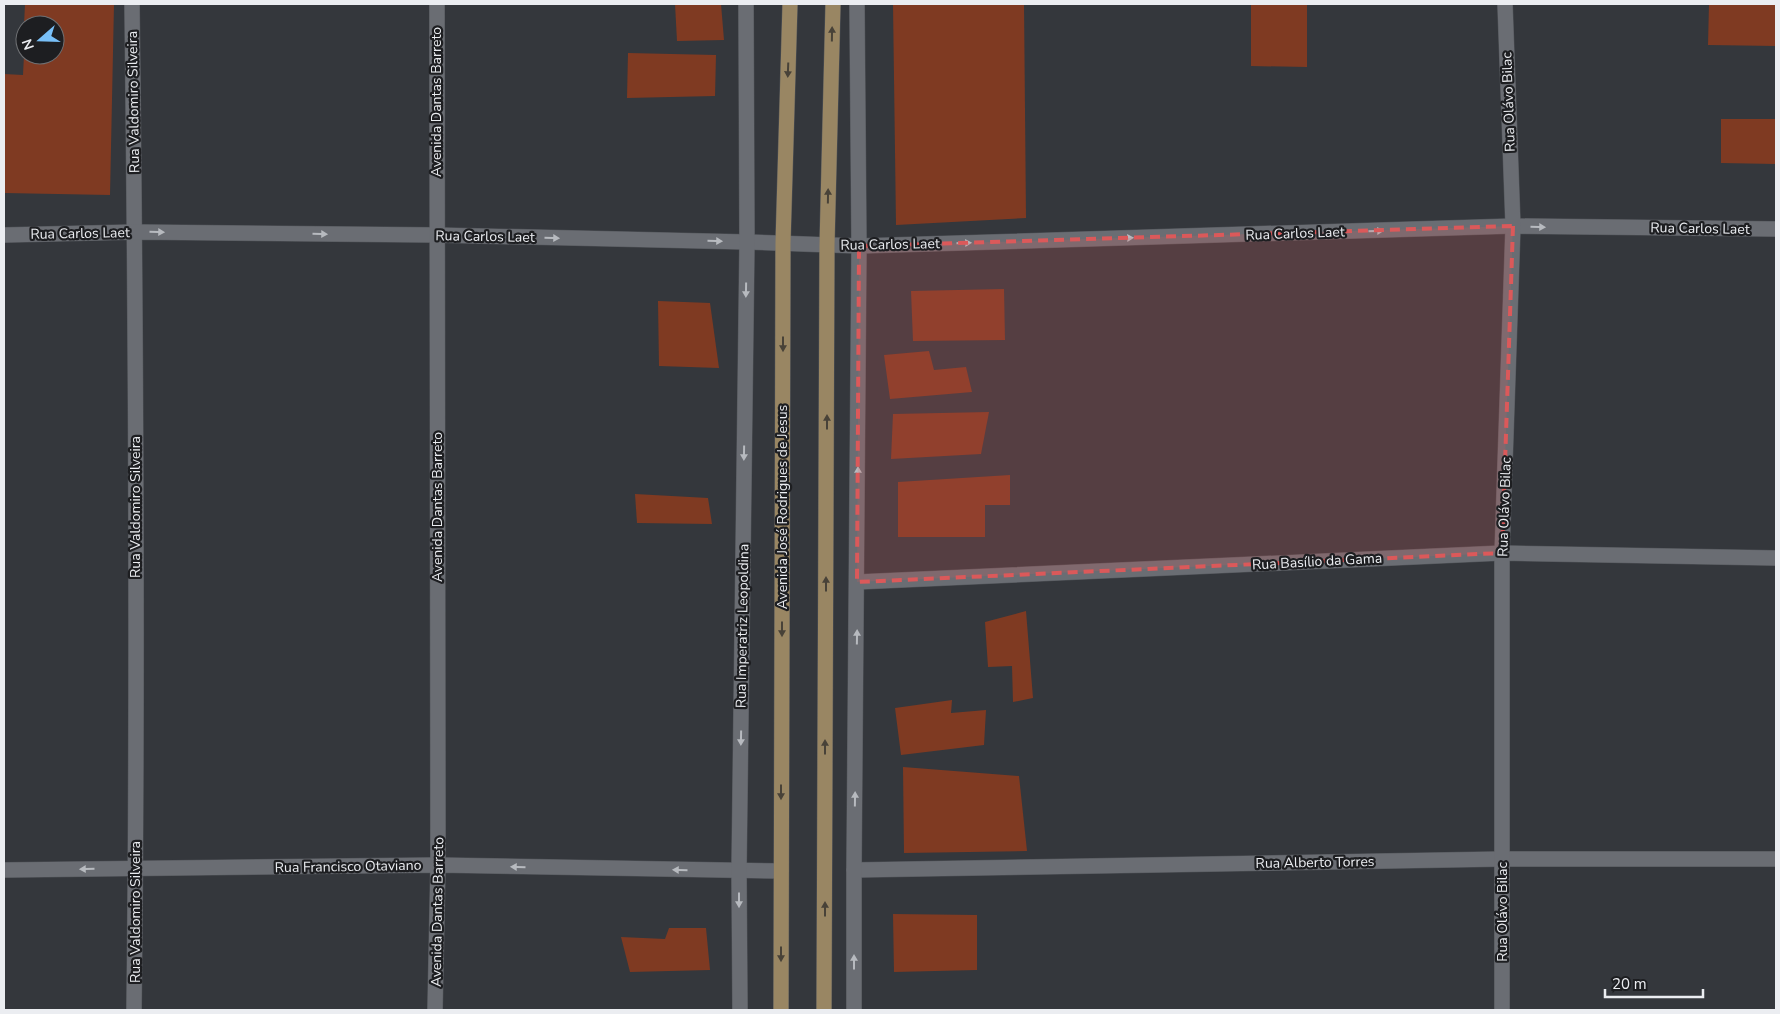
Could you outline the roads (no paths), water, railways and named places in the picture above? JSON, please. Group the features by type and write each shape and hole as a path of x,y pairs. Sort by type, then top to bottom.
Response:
{"main road":[{"name":"Avenida José Rodrigues de Jesus","path":"781,1010 783,243 790,4"},
{"path":"824,1010 827,245 833,4"}],"street":[{"name":"Rua Valdomiro Silveira","path":"132,4 135,232 134,1010"},
{"name":"Avenida Dantas Barreto","path":"436,1010 438,865 437,4"},
{"path":"746,4 747,242"},
{"path":"854,1010 859,246 857,4"},
{"name":"Rua Olávo Bilac","path":"1502,1010 1502,553 1512,226 1505,4"},
{"name":"Rua Carlos Laet","path":"4,235 135,232 436,235 859,246 1512,226 1776,229"},
{"name":"Rua Imperatriz Leopoldina","path":"740,1010 739,871 747,242"},
{"name":"Rua Basílio da Gama","path":"857,582 1502,553 1776,558"},
{"name":"Rua Alberto Torres","path":"854,870 1502,859 1776,860"},
{"name":"Rua Francisco Otaviano","path":"4,870 438,865 781,872"}]}
